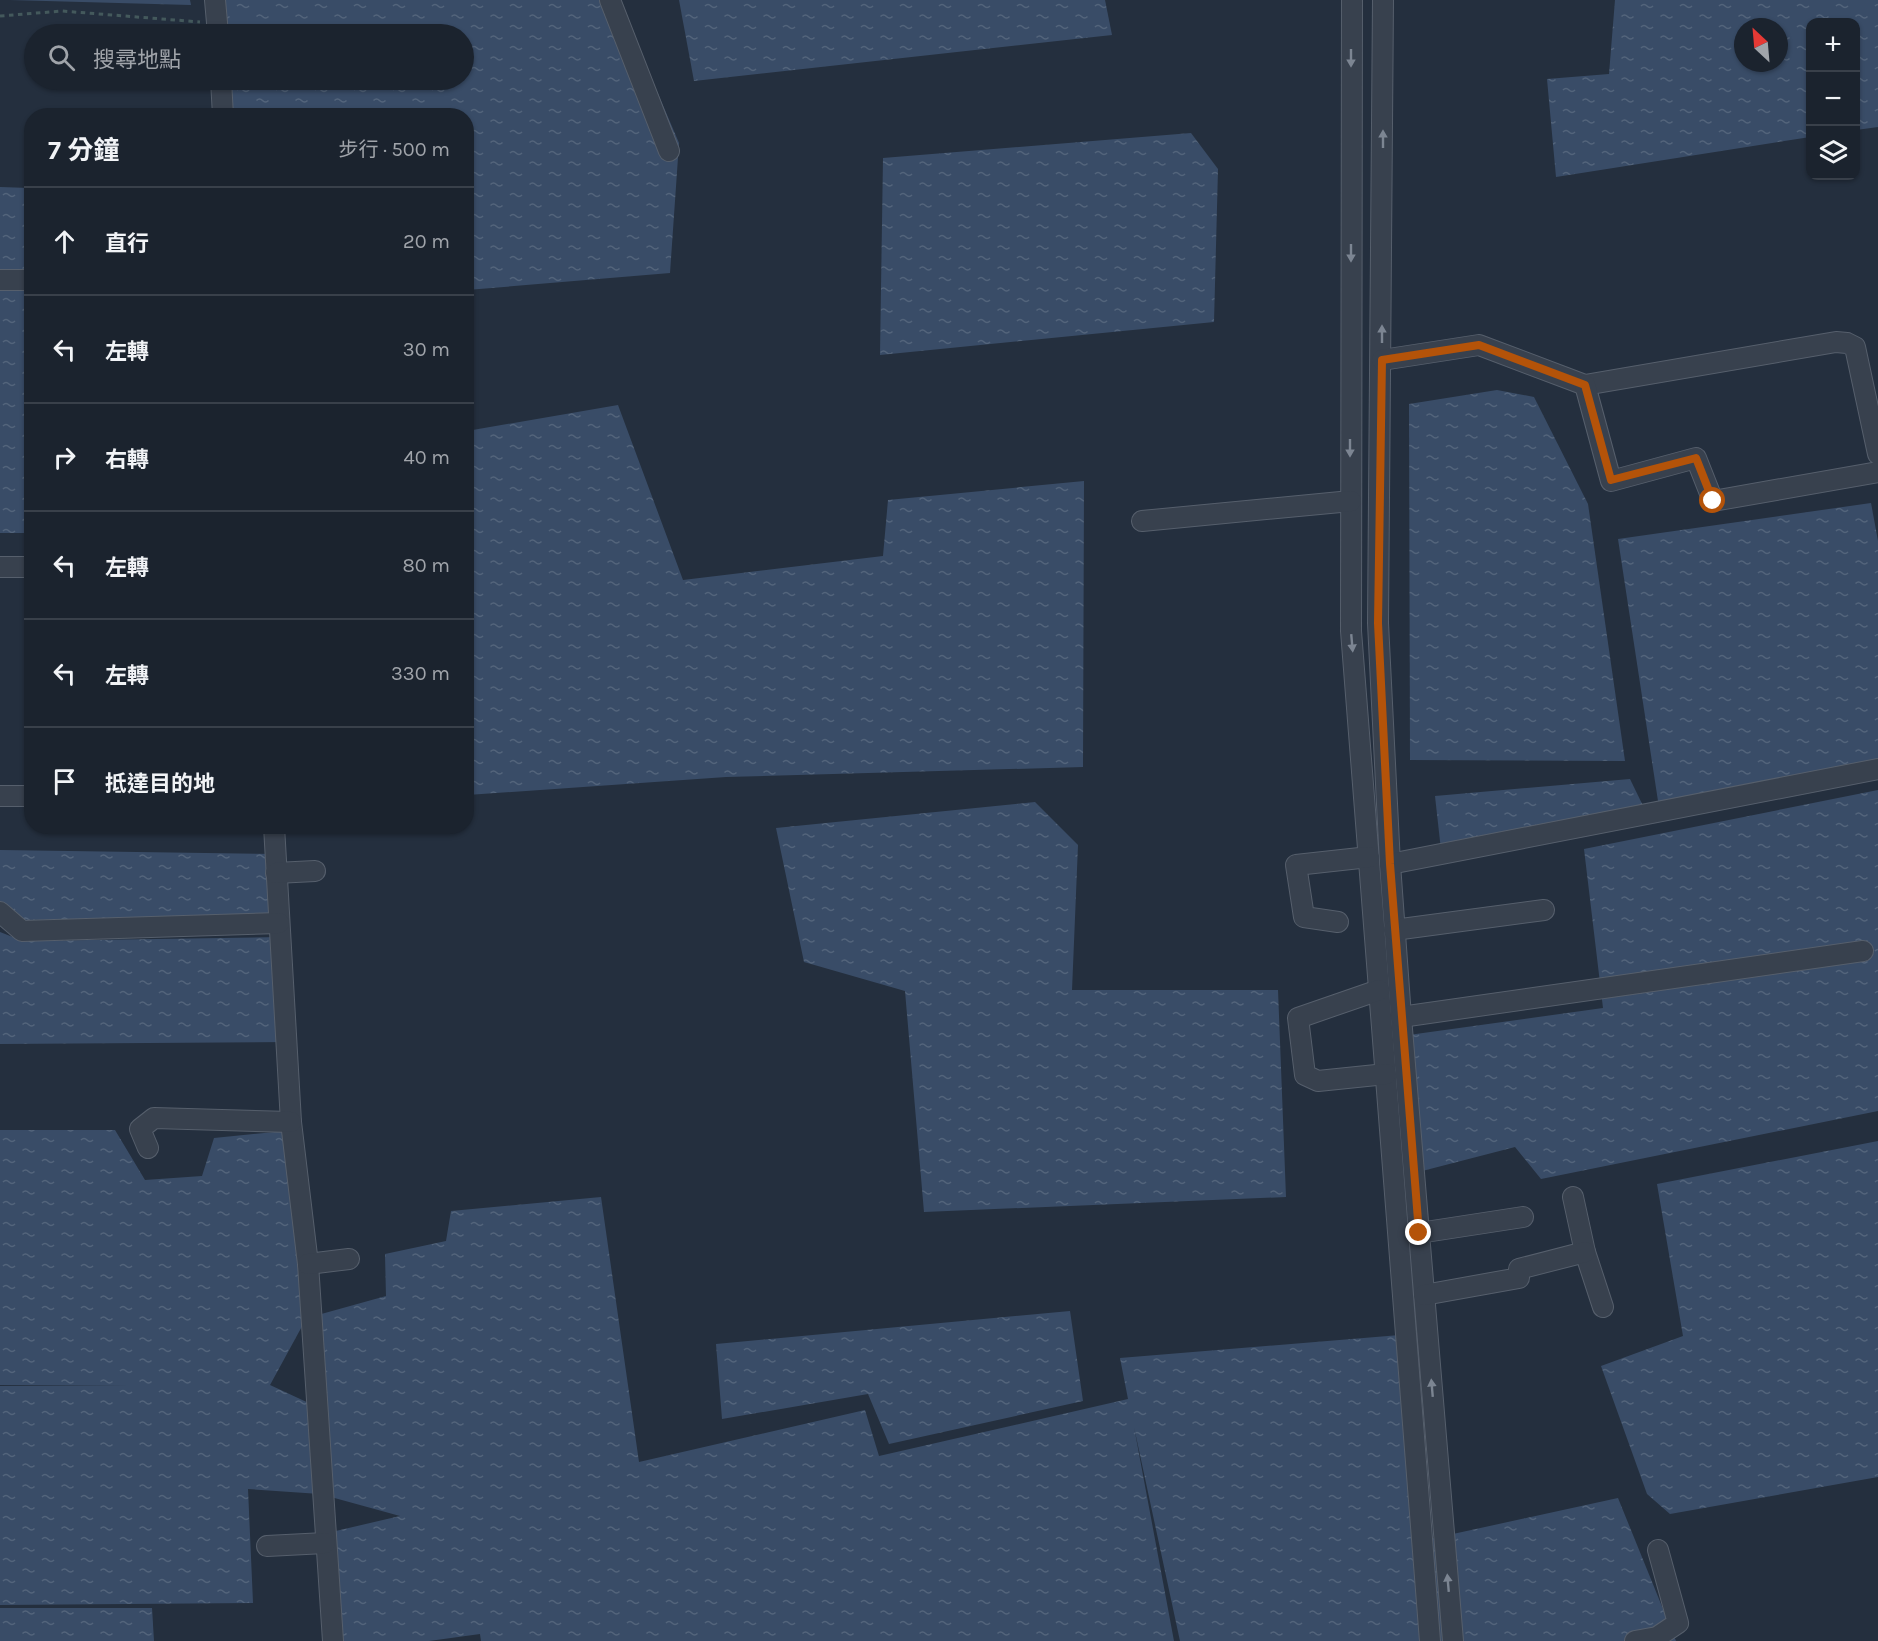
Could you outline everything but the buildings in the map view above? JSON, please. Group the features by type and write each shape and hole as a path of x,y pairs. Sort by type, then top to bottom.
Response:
{"street":[{"path":"215,0 217,24"},
{"path":"610,0 669,151"},
{"path":"1352,0 1351,631 1430,1641"},
{"path":"1383,0 1382,360 1378,623 1394,930 1453,1641"},
{"path":"222,90 223,108"},
{"path":"0,280 24,280"},
{"path":"1382,360 1479,345 1585,385 1836,342 1846,343 1855,348 1878,454"},
{"path":"1585,385 1611,480 1696,458 1713,501 1878,472"},
{"path":"1142,521 1351,501"},
{"path":"0,567 24,567"},
{"path":"1390,864 1878,768"},
{"path":"0,796 24,796"},
{"path":"274,834 291,1122 308,1264 333,1641"},
{"path":"1338,922 1304,917 1296,865 1369,857"},
{"path":"276,873 315,872"},
{"path":"1394,930 1544,910"},
{"path":"0,912 22,931 279,923"},
{"path":"1401,1017 1863,951"},
{"path":"1379,990 1298,1018 1305,1075 1318,1081 1386,1074"},
{"path":"148,1148 140,1129 154,1118 291,1122"},
{"path":"1573,1197 1585,1252 1603,1307"},
{"path":"1419,1233 1523,1217"},
{"path":"1424,1295 1519,1278 1519,1269 1585,1252"},
{"path":"308,1264 349,1259"},
{"path":"267,1546 325,1543"},
{"path":"1635,1641 1658,1637 1678,1623 1658,1550"}],"path":[{"path":"0,16 62,11 174,24"}],"water":[{"path":"10,0 190,0 191,5"},
{"path":"221,0 618,0 679,143 670,273 474,289 474,108 232,108 232,90 474,90 474,24 225,24"},
{"path":"679,0 1105,0 1112,35 694,81"},
{"path":"1615,0 1878,0 1878,127 1860,129 1860,18 1806,18 1806,138 1556,177 1547,79 1609,74"},
{"path":"1191,133 1218,169 1214,322 880,355 883,158"},
{"path":"0,187 24,188 24,270 0,269"},
{"path":"24,279 24,533 0,533 0,280"},
{"path":"1497,390 1534,397 1588,504 1625,761 1410,760 1409,404"},
{"path":"618,405 683,580 883,556 888,500 1084,481 1083,767 726,777 474,795 474,430"},
{"path":"1871,503 1878,541 1878,772 1660,814 1618,539"},
{"path":"1630,779 1647,814 1442,859 1435,796"},
{"path":"1878,790 1878,1111 1541,1179 1515,1147 1399,1177 1387,1038 1603,1008 1584,849"},
{"path":"1035,802 1078,845 1072,990 1278,990 1286,1197 924,1212 905,991 804,962 776,828"},
{"path":"0,850 275,854 279,919 0,920"},
{"path":"0,932 23,941 281,937 289,1042 0,1044"},
{"path":"0,1130 115,1130 145,1180 202,1176 214,1138 295,1130 307,1318 386,1296 385,1254 446,1241 451,1211 601,1197 639,1462 865,1410 879,1456 1128,1399 1120,1358 1412,1334 1430,1539 1618,1498 1676,1641 1180,1641 1134,1427 1174,1641 481,1641 480,1634 429,1641 331,1641 323,1534 400,1516 320,1494 248,1489 253,1603 0,1605 0,1386 130,1385 0,1385","holes":["306,1319 313,1405 270,1385"]},
{"path":"1878,1141 1878,1477 1670,1514 1647,1494 1601,1366 1683,1336 1657,1184"},
{"path":"1070,1311 1083,1401 889,1444 868,1394 722,1419 716,1344"},
{"path":"0,1608 152,1608 154,1641 0,1641"}],"route":[{"path":"1419,1233 1390,864 1378,623 1382,360 1479,345 1585,385 1611,480 1696,458 1713,501"}]}
